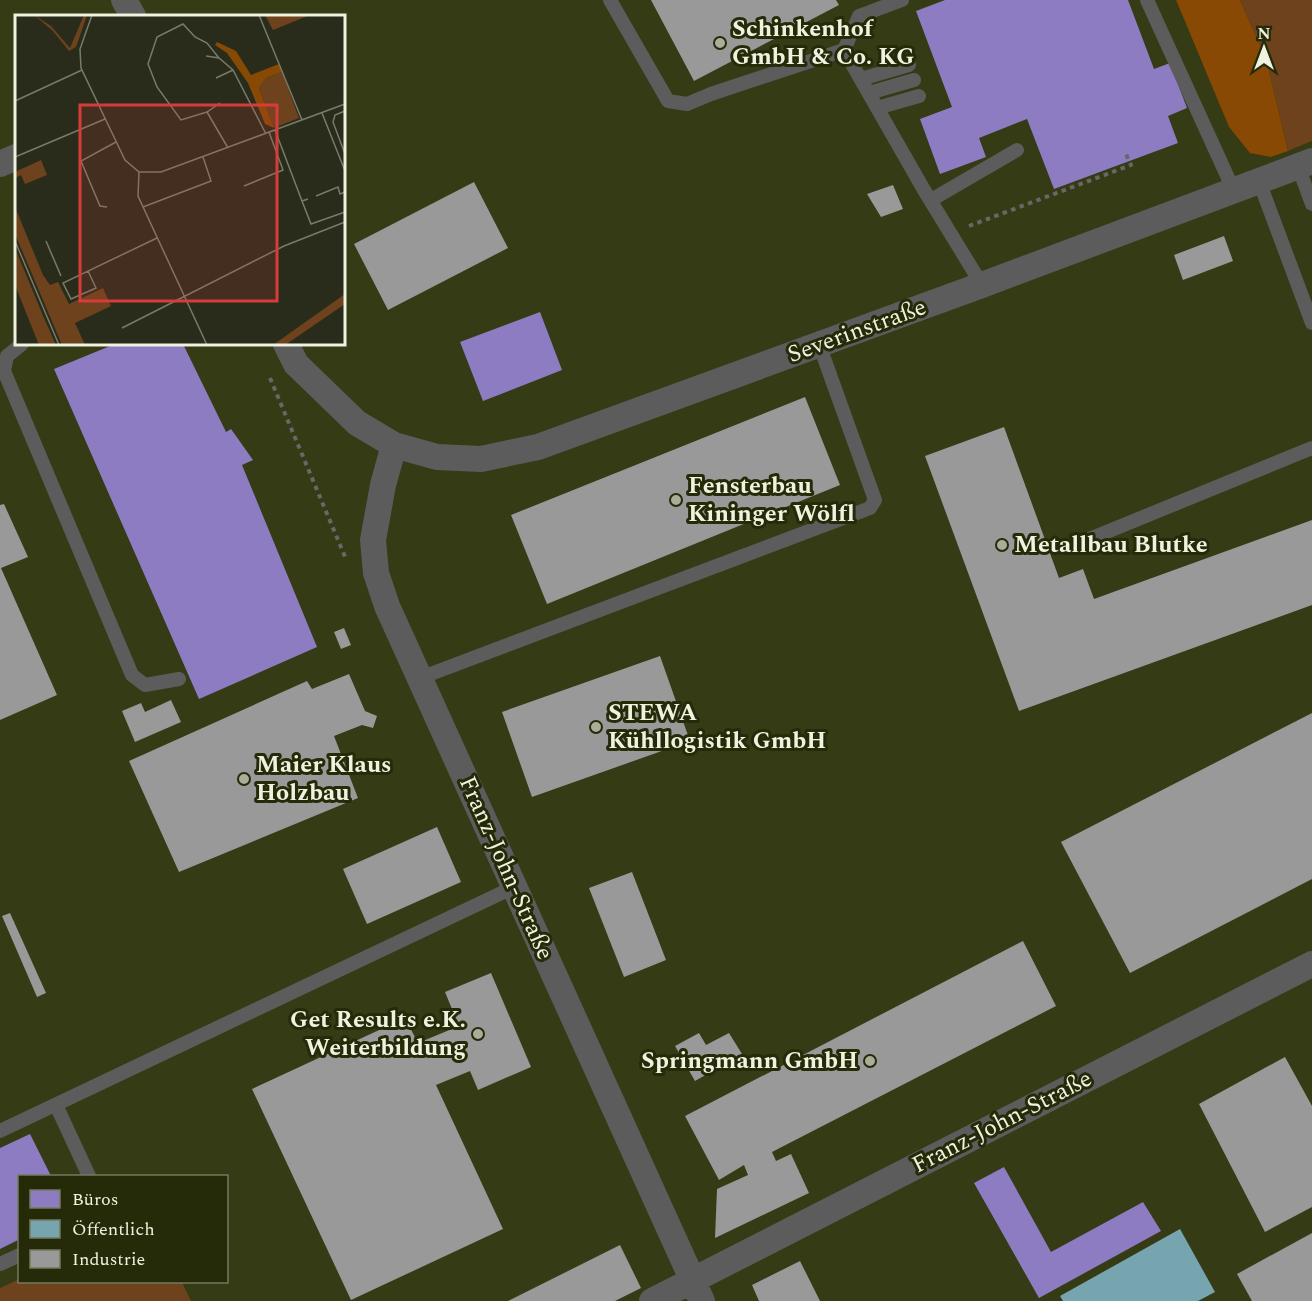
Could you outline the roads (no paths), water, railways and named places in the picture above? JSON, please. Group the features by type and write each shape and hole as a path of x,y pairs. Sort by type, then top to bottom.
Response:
{"street":[{"path":"124,0 132,15"},
{"path":"0,164 15,157"},
{"name":"Severinstraße","path":"286,345 296,364 349,417 394,446 437,457 481,459 538,447 1305,164"},
{"name":"Franz-John-Straße","path":"394,446 383,485 373,540 376,573 387,606 698,1291"},
{"name":"Franz-John-Straße","path":"652,1301 698,1291 1312,964"}],"lane":[{"path":"610,0 668,101 687,104 844,50 859,16 902,0"},
{"path":"1147,0 1234,191"},
{"path":"844,50 982,285"},
{"path":"861,79 909,65"},
{"path":"869,93 914,80"},
{"path":"877,108 919,96"},
{"path":"931,200 1017,150"},
{"path":"1305,164 1312,204"},
{"path":"1259,181 1312,323"},
{"path":"420,678 870,508 875,500 819,344"},
{"path":"21,345 7,356 4,371 132,675 145,685 179,679"},
{"path":"1087,540 1312,448"},
{"path":"0,1131 514,887"},
{"path":"56,1105 89,1175"},
{"path":"0,1264 18,1256"}],"place":[{"name":"Schinkenhof GmbH & Co. KG","path":"720,43"},
{"name":"Fensterbau Kininger Wölfl","path":"676,500"},
{"name":"Metallbau Blutke","path":"1002,545"},
{"name":"STEWA Kühllogistik GmbH","path":"596,727"},
{"name":"Maier Klaus Holzbau","path":"244,779"},
{"name":"Get Results e.K. Weiterbildung","path":"478,1034"},
{"name":"Springmann GmbH","path":"870,1061"}]}
